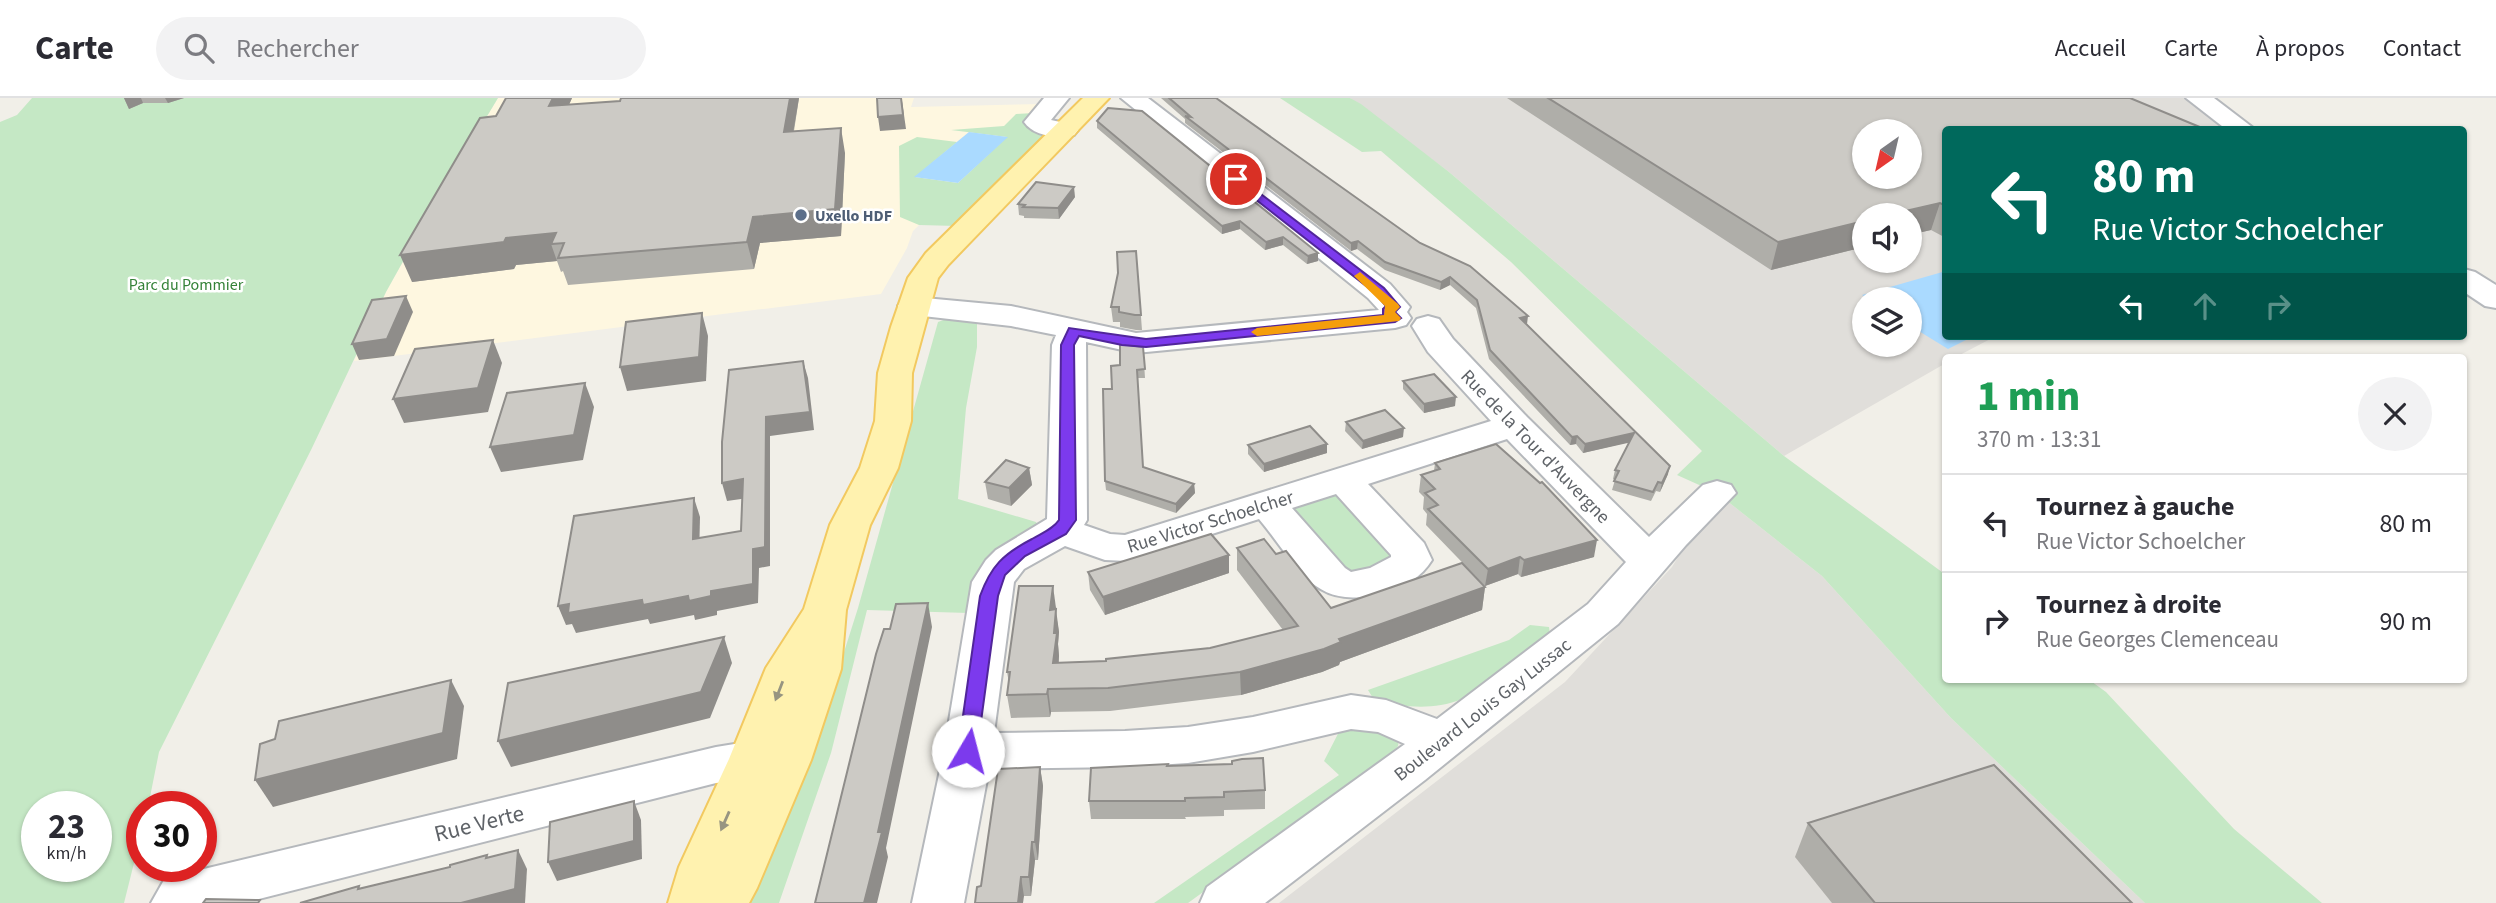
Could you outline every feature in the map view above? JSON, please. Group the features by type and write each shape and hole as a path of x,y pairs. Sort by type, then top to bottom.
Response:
{"main road":[{"path":"694,903 705,867 770,760 819,668 825,610 850,525 879,468 893,421 895,373 923,278 937,259 1097,98"},
{"path":"722,903 739,873 770,760"}],"street":[{"path":"1057,98 1036,122 1045,127 1065,130"},
{"name":"Rue de la Tour d'Auvergne","path":"1133,98 1379,291 1405,317 1440,345 1514,425 1649,561"},
{"path":"2198,98 2238,126"},
{"path":"2467,280 2496,299"},
{"path":"914,306 1011,316 1122,341 1146,343 1405,317"},
{"path":"938,903 968,751 993,582 997,572 1010,558 1060,530 1068,520 1068,345 1074,331"},
{"name":"Rue Victor Schoelcher","path":"1060,530 1095,544 1121,549 1514,425"},
{"path":"1268,503 1330,578 1341,584 1358,586 1406,568 1412,560 1410,552 1343,480"},
{"name":"Boulevard Louis Gay Lussac","path":"1226,903 1441,741 1603,614 1649,561 1717,494"},
{"path":"968,751 1123,749 1188,745 1364,711 1388,717 1441,741"},
{"name":"Rue Verte","path":"177,903 183,895 702,768 770,760"}],"shaded area":[{"path":"498,98 914,98 911,107 1043,104 913,231 907,248 881,294 354,361 386,292"},
{"path":"1350,98 2198,98 2240,126 1942,126 1942,340 1988,340 1962,354 1942,354 1942,365 1784,456 1449,172"},
{"path":"1717,493 1822,576 1951,718 2145,903 1279,903 1565,682 1672,567"}],"green space":[{"name":"Parc du Pommier","path":"32,98 498,98 386,292 311,450 159,752 151,791 126,791 126,882 129,882 124,903 0,903 0,122 17,115"},
{"path":"1280,98 1350,98 1361,104 1449,172 1784,456 1942,572 1942,683 2094,683 2106,692 2234,829 2322,903 2145,903 1951,718 1822,576 1717,493 1677,475 1702,451 1511,262 1381,151 1362,152"},
{"path":"1034,113 1052,133 957,226 919,225 900,217 899,146 917,137 957,142 915,177 958,183 1007,137 951,130 1004,126 1016,114"},
{"path":"949,318 977,319 977,347 966,408 958,499 1036,522 1039,527 1008,541 988,557 976,580 969,613 867,610 831,753 779,903 749,903 812,753 858,608 938,322"},
{"path":"1339,487 1402,555 1353,579 1280,506"},
{"path":"1530,625 1549,627 1550,635 1485,686 1456,701 1425,707 1376,703 1368,690 1509,640"},
{"path":"1358,724 1399,738 1398,746 1392,755 1188,903 1154,903 1339,775 1324,761 1341,728"}],"water":[{"path":"969,132 1008,137 958,183 914,177"},
{"path":"1942,272 1942,340 1966,340 1948,349 1922,333 1922,287 1890,287"}],"building":[{"path":"506,98 553,98 549,106 620,101 621,98 790,98 784,132 841,128 835,209 753,217 747,242 558,258 564,243 551,244 556,233 400,255 480,118 496,116"},
{"path":"877,98 901,98 903,115 878,117"},
{"path":"1169,98 1216,98 1420,243 1470,266 1528,316 1520,318 1670,466 1662,483 1658,482 1653,492 1614,481 1619,471 1615,470 1634,433 1585,444 1577,436 1572,437 1490,350 1477,300 1450,277 1441,282 1385,262 1358,241 1351,243 1185,116 1191,117"},
{"path":"1548,98 2130,98 2197,126 1942,126 1942,204 1922,207 1922,203 1852,203 1852,224 1778,242"},
{"path":"1108,108 1142,111 1318,253 1308,256 1283,237 1266,242 1240,221 1222,226 1097,121"},
{"path":"1036,182 1074,187 1058,208 1023,207 1025,205 1018,204"},
{"path":"1136,251 1141,315 1119,312 1119,307 1111,307 1118,273 1117,252"},
{"path":"406,296 387,339 352,344 372,300"},
{"path":"702,313 699,357 620,367 626,322"},
{"path":"493,340 478,388 393,399 415,349"},
{"path":"1120,344 1143,347 1145,369 1137,370 1143,467 1194,484 1176,504 1105,481 1103,389 1112,389 1111,366 1120,365"},
{"path":"803,361 810,412 766,417 765,547 753,549 753,584 711,591 711,596 689,601 688,596 643,605 642,600 568,613 569,604 558,606 574,516 694,498 693,539 741,531 743,479 722,483 722,442 729,370"},
{"path":"1434,374 1456,397 1424,404 1403,381"},
{"path":"585,383 574,435 490,447 507,393"},
{"path":"1385,410 1404,428 1363,441 1346,422"},
{"path":"1310,426 1327,444 1264,464 1248,445"},
{"path":"1496,444 1542,482 1597,540 1524,560 1520,557 1488,569 1428,509 1438,505 1425,493 1435,489 1421,475 1440,469 1435,463"},
{"path":"1006,460 1029,468 1009,488 985,482"},
{"path":"1211,534 1229,555 1103,597 1088,572"},
{"path":"1264,539 1276,554 1286,551 1331,608 1462,563 1485,587 1339,639 1341,642 1324,649 1240,672 1108,688 1048,689 1047,694 1007,695 1010,672 1007,672 1019,586 1053,586 1050,610 1056,609 1054,633 1057,633 1053,663 1106,661 1210,648 1298,626 1237,548"},
{"path":"928,603 878,832 882,832 864,903 815,903 884,629 890,629 896,604"},
{"path":"724,637 701,692 498,741 508,683"},
{"path":"451,680 443,733 255,780 260,744 275,739 279,721"},
{"path":"1263,758 1265,790 1224,792 1224,797 1185,798 1185,801 1089,801 1091,768 1232,764 1232,761 1242,759"},
{"path":"1994,765 2132,903 1875,903 1808,823"},
{"path":"1040,767 1035,842 1032,842 1029,877 1021,877 1018,903 975,903 977,887 981,886 998,769"},
{"path":"634,801 634,841 548,862 550,822"},
{"path":"518,850 515,889 461,903 300,903 359,886 358,889 450,867 487,855 486,858"},
{"path":"206,899 260,900 258,903 203,903"}],"slow traffic":[{"path":"1257,332 1395,318 1389,313 1389,309 1394,307 1360,276"}],"place":[{"name":"Uxello HDF","path":"801,215"}],"route":[{"path":"968,751 989,596 997,572 1010,558 1052,536 1065,526 1068,520 1068,345 1074,331 1146,343 1395,318 1389,313 1389,309 1394,307 1379,291 1236,179"}]}
